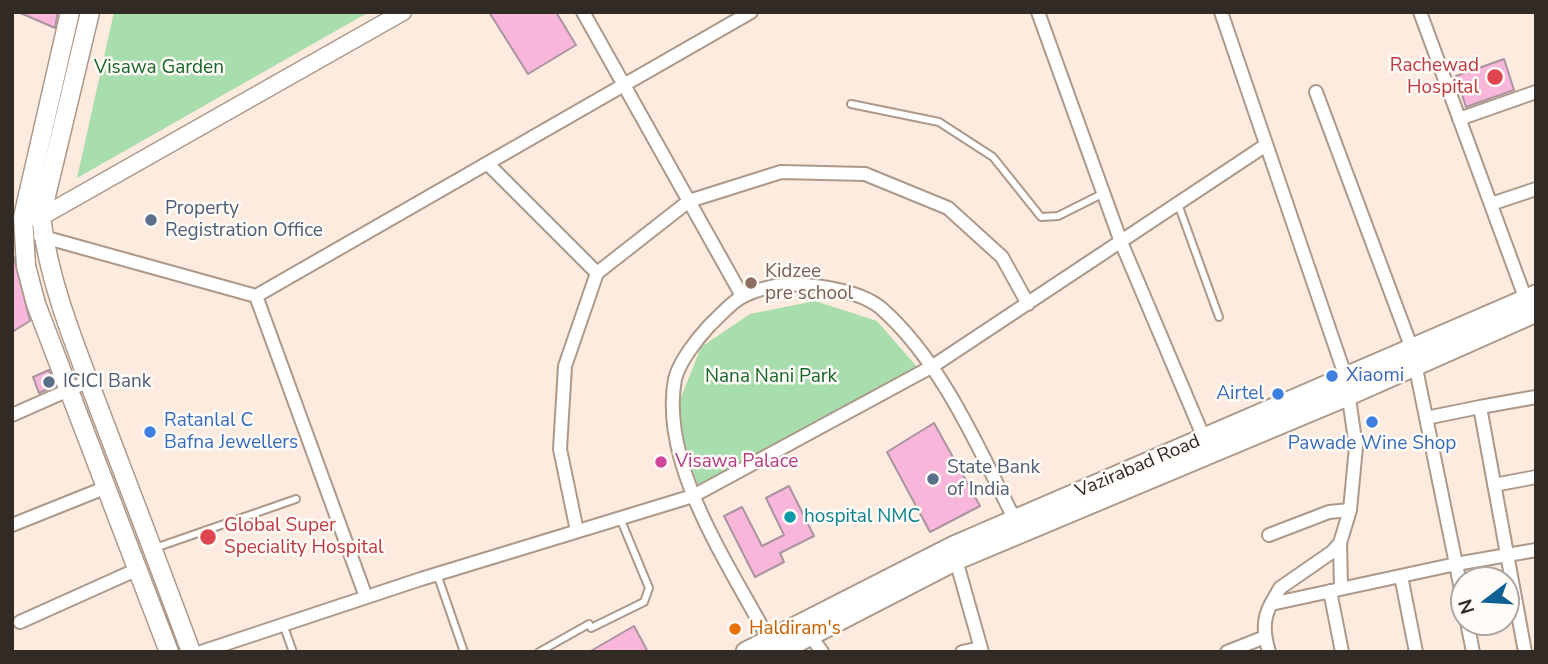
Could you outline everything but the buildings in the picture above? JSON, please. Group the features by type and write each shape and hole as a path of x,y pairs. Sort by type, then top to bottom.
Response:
{"main road":[{"path":"70,12 30,222 50,269 191,652"},
{"path":"90,12 30,222 23,237 36,304 169,652"},
{"name":"Vazirabad Road","path":"805,628 956,560 1018,527 1346,387 1532,302"},
{"name":"Vazirabad Road","path":"746,652 773,646 805,628 1204,438 1346,387"}],"street":[{"path":"30,222 403,12"},
{"path":"583,12 741,294"},
{"path":"30,222 256,296 625,87 751,12"},
{"path":"1038,12 1121,242 1204,438"},
{"path":"1221,12 1346,387 1356,447 1350,510 1340,543 1335,590 1342,652"},
{"path":"1420,12 1491,204 1532,302"},
{"path":"1316,92 1413,356 1456,565"},
{"path":"1460,119 1536,92"},
{"path":"201,652 437,574 693,496 933,366 1266,145"},
{"path":"488,164 597,273"},
{"path":"577,531 560,449 565,366 597,273 688,201 781,172 865,174 948,208 1002,257 1028,304"},
{"path":"1491,204 1536,189"},
{"path":"773,646 693,496 672,421 676,377 699,337 741,294 776,286 825,285 880,307 933,366 1018,527"},
{"path":"256,296 366,597"},
{"path":"12,415 89,381"},
{"path":"1426,418 1536,397"},
{"path":"1480,407 1525,652"},
{"path":"1494,485 1536,477"},
{"path":"12,525 107,487"},
{"path":"1269,536 1329,512 1350,510"},
{"path":"1269,652 1265,637 1265,615 1280,588 1332,552 1340,543"},
{"path":"1271,604 1536,550"},
{"path":"956,560 982,650 962,652"},
{"path":"20,622 138,569"},
{"path":"1401,576 1416,652"},
{"path":"805,628 822,652"},
{"path":"1227,652 1265,637"}],"lane":[{"path":"851,104 939,122 993,157 1041,217 1058,216 1104,193"},
{"path":"1178,204 1219,317"},
{"path":"153,549 296,499"},
{"path":"539,652 643,602 648,596 649,588 620,518"},
{"path":"437,574 464,652"},
{"path":"283,624 293,652"}],"green space":[{"name":"Visawa Garden","path":"114,12 369,12 77,178"},
{"name":"Nana Nani Park","path":"815,301 877,321 918,368 699,488 686,451 678,405 701,347 750,314"}],"place":[{"name":"Rachewad Hospital","path":"1495,77"},
{"name":"Property Registration Office","path":"151,220"},
{"name":"Kidzee pre school","path":"751,283"},
{"name":"Xiaomi","path":"1332,376"},
{"name":"ICICI Bank","path":"49,382"},
{"name":"Airtel","path":"1278,394"},
{"name":"Pawade Wine Shop","path":"1372,422"},
{"name":"Ratanlal C Bafna Jewellers","path":"150,432"},
{"name":"Visawa Palace","path":"661,462"},
{"name":"State Bank of India","path":"933,479"},
{"name":"hospital NMC","path":"790,517"},
{"name":"Global Super Speciality Hospital","path":"208,537"},
{"name":"Haldiram's","path":"735,629"}]}
